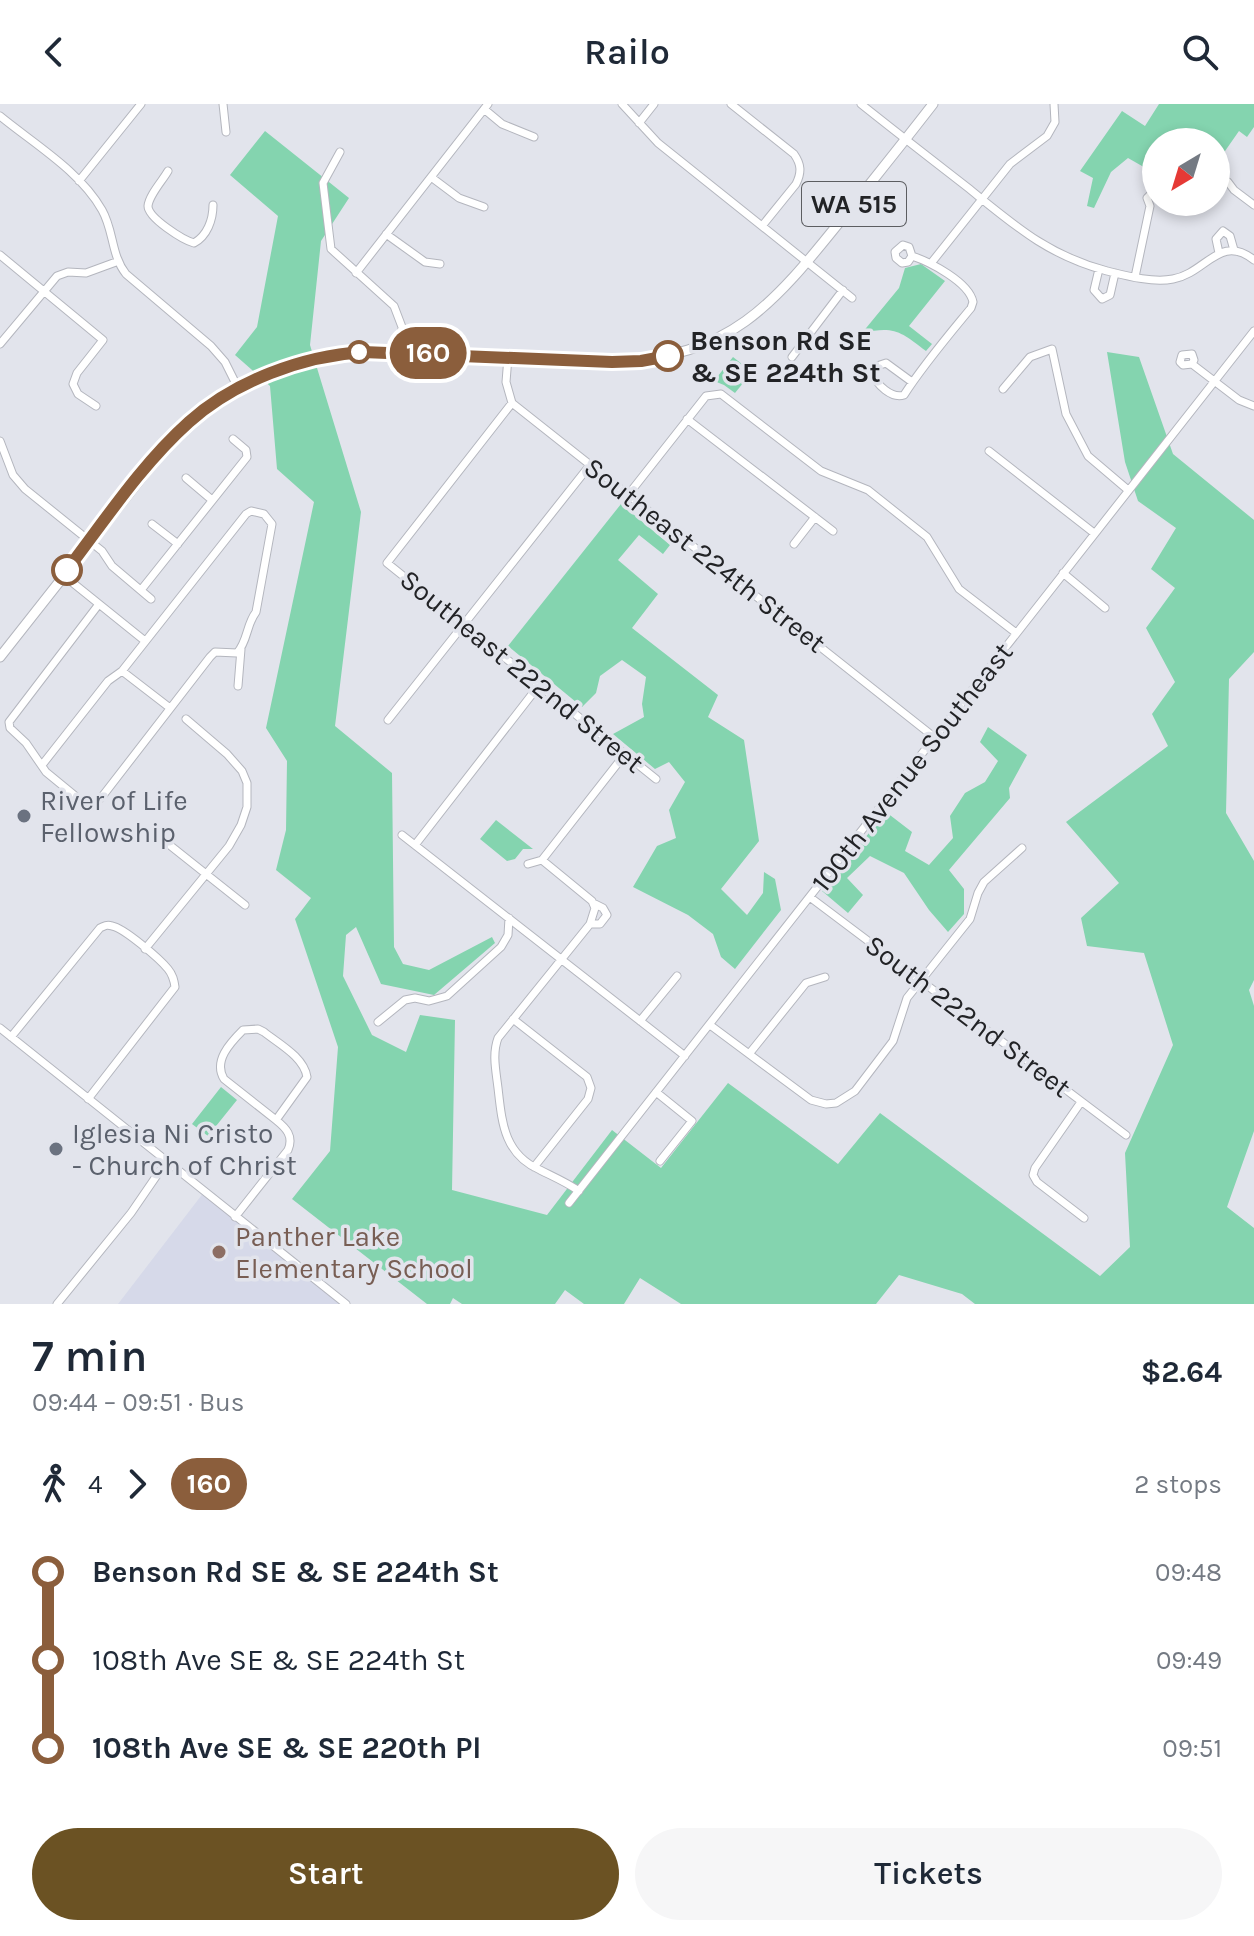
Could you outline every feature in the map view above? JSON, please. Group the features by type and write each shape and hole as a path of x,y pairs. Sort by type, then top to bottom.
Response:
{"main road":[{"name":"WA 515","path":"508,357 641,361 698,347 725,334 772,302 933,104"},
{"path":"0,657 149,465 188,423 238,388 322,357 363,352 508,357"}],"street":[{"path":"79,181 141,104"},
{"path":"223,104 226,132"},
{"path":"622,104 658,143 852,298"},
{"path":"639,123 654,104"},
{"path":"731,104 794,154 799,162 796,184 762,226"},
{"path":"861,104 1047,249 1099,269 1169,280 1183,277 1219,253 1234,250 1254,260"},
{"path":"932,262 1016,158 1047,136 1055,122 1054,104"},
{"path":"356,273 486,106 502,124 534,137"},
{"path":"0,116 79,181 105,215 116,262 131,280 218,353 238,388"},
{"path":"340,152 323,183 329,242 336,255 398,311 402,327 402,352"},
{"path":"168,171 148,206 162,224 188,241 198,242 210,224 213,205"},
{"path":"431,177 459,198 484,207"},
{"path":"1230,185 1254,205"},
{"path":"1135,277 1151,216"},
{"path":"1219,253 1216,239 1223,231 1230,236 1234,250"},
{"path":"386,234 425,262 440,264"},
{"path":"0,255 103,340 77,373 73,384 78,394 96,406"},
{"path":"912,256 932,262 972,295 973,302 904,395 898,397 875,381 873,373 877,366 886,363 912,382"},
{"path":"0,344 43,290 62,273 86,273 116,262"},
{"path":"1099,269 1094,290 1102,299 1110,295 1115,273"},
{"path":"792,357 843,290"},
{"name":"100th Avenue Southeast","path":"569,1203 1254,331"},
{"path":"1003,389 1030,357 1052,349 1066,414 1088,456 1128,490"},
{"path":"508,357 506,382 512,403"},
{"path":"1192,364 1239,400 1254,406"},
{"path":"628,495 706,396 716,393 725,396 821,471 868,490 927,537 959,589 1016,633"},
{"name":"Southeast 224th Street","path":"512,403 934,737"},
{"name":"Southeast 222nd Street","path":"512,403 387,563 656,779"},
{"path":"687,419 833,531"},
{"path":"141,590 247,457 246,450 233,439"},
{"path":"0,441 13,475 25,489 102,551 112,566 151,599"},
{"path":"989,451 1094,533"},
{"path":"388,720 590,465"},
{"path":"186,478 212,500"},
{"path":"42,765 108,681 122,671 251,511 264,514 272,524 256,612 249,622 241,649 238,686"},
{"path":"794,544 815,517"},
{"path":"152,524 178,544"},
{"path":"1063,573 1105,608"},
{"path":"63,575 145,641"},
{"path":"99,604 9,722 10,728 46,772 85,804 91,805 101,798 215,652 233,655 241,649"},
{"path":"122,671 170,708"},
{"path":"415,845 540,684"},
{"path":"145,949 236,835 247,807 247,783 242,771 186,719"},
{"path":"528,864 542,860 625,754"},
{"path":"402,835 685,1056"},
{"path":"162,839 245,905"},
{"path":"710,1025 811,1100 836,1103 855,1091 893,1041 905,1002 970,919 984,882 1022,848"},
{"path":"542,860 595,908 603,908 607,915 600,924 590,924"},
{"name":"South 222nd Street","path":"811,898 1126,1135"},
{"path":"579,1191 566,1181 534,1167 516,1153 504,1135 495,1048 498,1038 590,924 595,908"},
{"path":"378,1022 405,1000 415,998 429,1001 447,996 501,947 508,935 509,918"},
{"path":"11,1037 94,933 105,926 117,928 145,949 167,967 175,987 88,1099"},
{"path":"640,1021 677,976"},
{"path":"749,1054 806,983 825,977"},
{"path":"513,1019 590,1082 588,1099 534,1167"},
{"path":"0,1028 346,1304"},
{"path":"235,1217 291,1144 288,1132 224,1079 219,1071 220,1060 243,1030 261,1029 298,1059 307,1073 305,1081 276,1120"},
{"path":"656,1092 692,1121 660,1161"},
{"path":"1081,1102 1033,1175 1037,1182 1084,1218"},
{"path":"57,1304 131,1213 166,1162"}],"shaded area":[{"name":"Panther Lake Elementary School","path":"204,1192 346,1304 118,1304"}],"green space":[{"path":"1159,104 1254,104 1254,127 1247,137 1239,131 1230,144 1230,128 1142,128 1142,166 1128,158 1111,172 1094,208 1087,206 1093,178 1080,171 1122,111 1145,126"},
{"path":"265,131 349,198 321,241 310,345 361,512 335,726 392,773 394,947 403,964 429,970 492,937 495,943 434,995 381,984 356,927 346,935 343,976 372,1035 406,1052 420,1015 455,1020 452,1190 547,1215 612,1130 661,1168 728,1083 838,1164 880,1113 1100,1276 1130,1247 1125,1153 1173,1045 1144,953 1087,946 1081,918 1119,883 1066,822 1168,746 1152,714 1175,682 1146,628 1175,588 1151,569 1176,528 1138,501 1125,462 1107,352 1139,357 1173,454 1254,520 1254,652 1229,679 1226,813 1254,861 1254,980 1249,990 1254,1006 1254,1131 1227,1207 1254,1228 1254,1304 975,1304 962,1294 899,1275 876,1304 681,1304 640,1278 624,1304 584,1304 565,1290 555,1304 462,1304 453,1298 450,1304 427,1304 292,1199 330,1151 338,1047 295,919 311,898 276,870 286,830 287,761 266,728 314,502 277,469 270,386 235,355 257,327 278,216 230,175"},
{"path":"921,264 945,281 909,326 932,344 926,351 910,339 889,330 862,333 899,288 905,268"},
{"path":"733,357 752,372 735,393 714,381"},
{"path":"621,504 670,545 663,554 639,535 618,560 658,594 632,628 718,695 708,717 744,740 759,841 721,889 747,915 763,893 764,872 775,879 781,910 735,969 721,957 713,934 688,915 633,887 657,846 676,838 669,810 685,782 669,762 655,769 613,734 644,717 642,704 646,677 622,660 600,676 596,693 582,707 508,646"},
{"path":"988,727 1027,755 1009,788 1010,798 949,870 964,889 964,914 948,932 904,873 870,856 847,878 863,895 848,913 822,891 886,812 912,832 905,851 929,865 953,838 950,816 965,793 985,782 998,761 980,742"},
{"path":"496,820 533,849 523,849 515,859 507,861 480,839"},
{"path":"221,1087 237,1100 208,1136 192,1124"}],"bus line":[{"name":"160","path":"67,570 149,465 188,423 238,388 294,365 336,354 363,352 612,362 668,356"}],"place":[{"name":"Benson Rd SE & SE 224th St","path":"668,356"},
{"name":"River of Life Fellowship","path":"24,816"},
{"name":"Iglesia Ni Cristo - Church of Christ","path":"56,1149"},
{"name":"Panther Lake Elementary School","path":"219,1252"}]}
